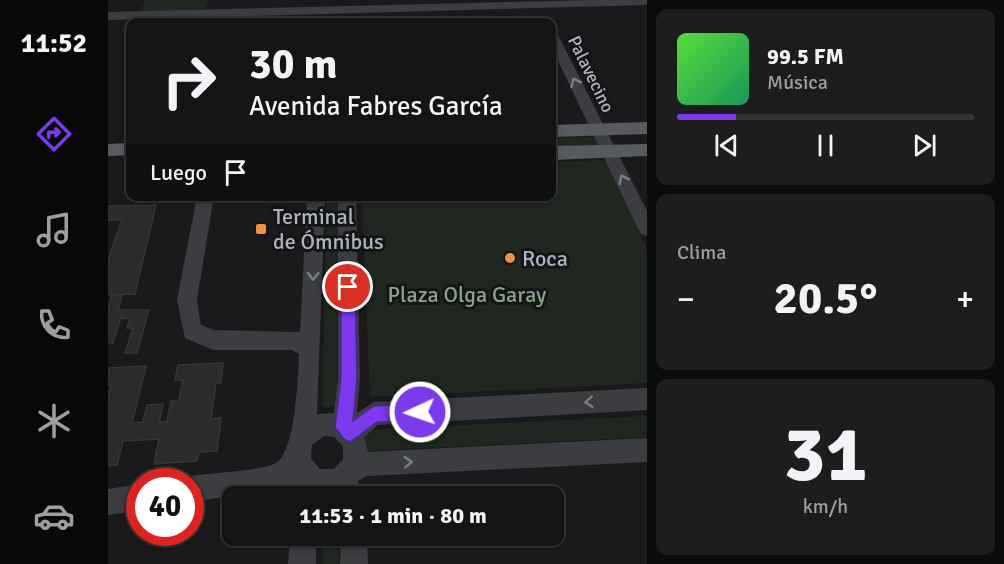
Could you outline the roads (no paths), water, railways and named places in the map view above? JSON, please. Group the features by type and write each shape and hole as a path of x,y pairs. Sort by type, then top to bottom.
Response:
{"main road":[{"path":"556,131 647,128"},
{"path":"108,150 126,149"},
{"path":"556,153 647,150"},
{"path":"108,166 126,166"}],"street":[{"path":"108,16 647,2"},
{"name":"Palavecino","path":"556,43 647,229"},
{"path":"206,201 187,300 192,330 213,340 295,340 310,349"},
{"path":"304,486 300,458 308,400 316,201"},
{"path":"347,201 349,378 347,430 356,450 348,480"},
{"path":"204,487 281,476 300,458 308,430 326,423 347,430 374,414 647,399"},
{"path":"300,458 313,480 329,482 348,480 367,464 647,450"},
{"path":"108,502 126,499"},
{"path":"302,564 303,546"},
{"path":"354,546 354,564"}],"place":[{"name":"Terminal de Ómnibus","path":"261,229"},
{"name":"Roca","path":"510,258"}],"park label":[{"name":"Plaza Olga Garay","path":"467,294"}]}
